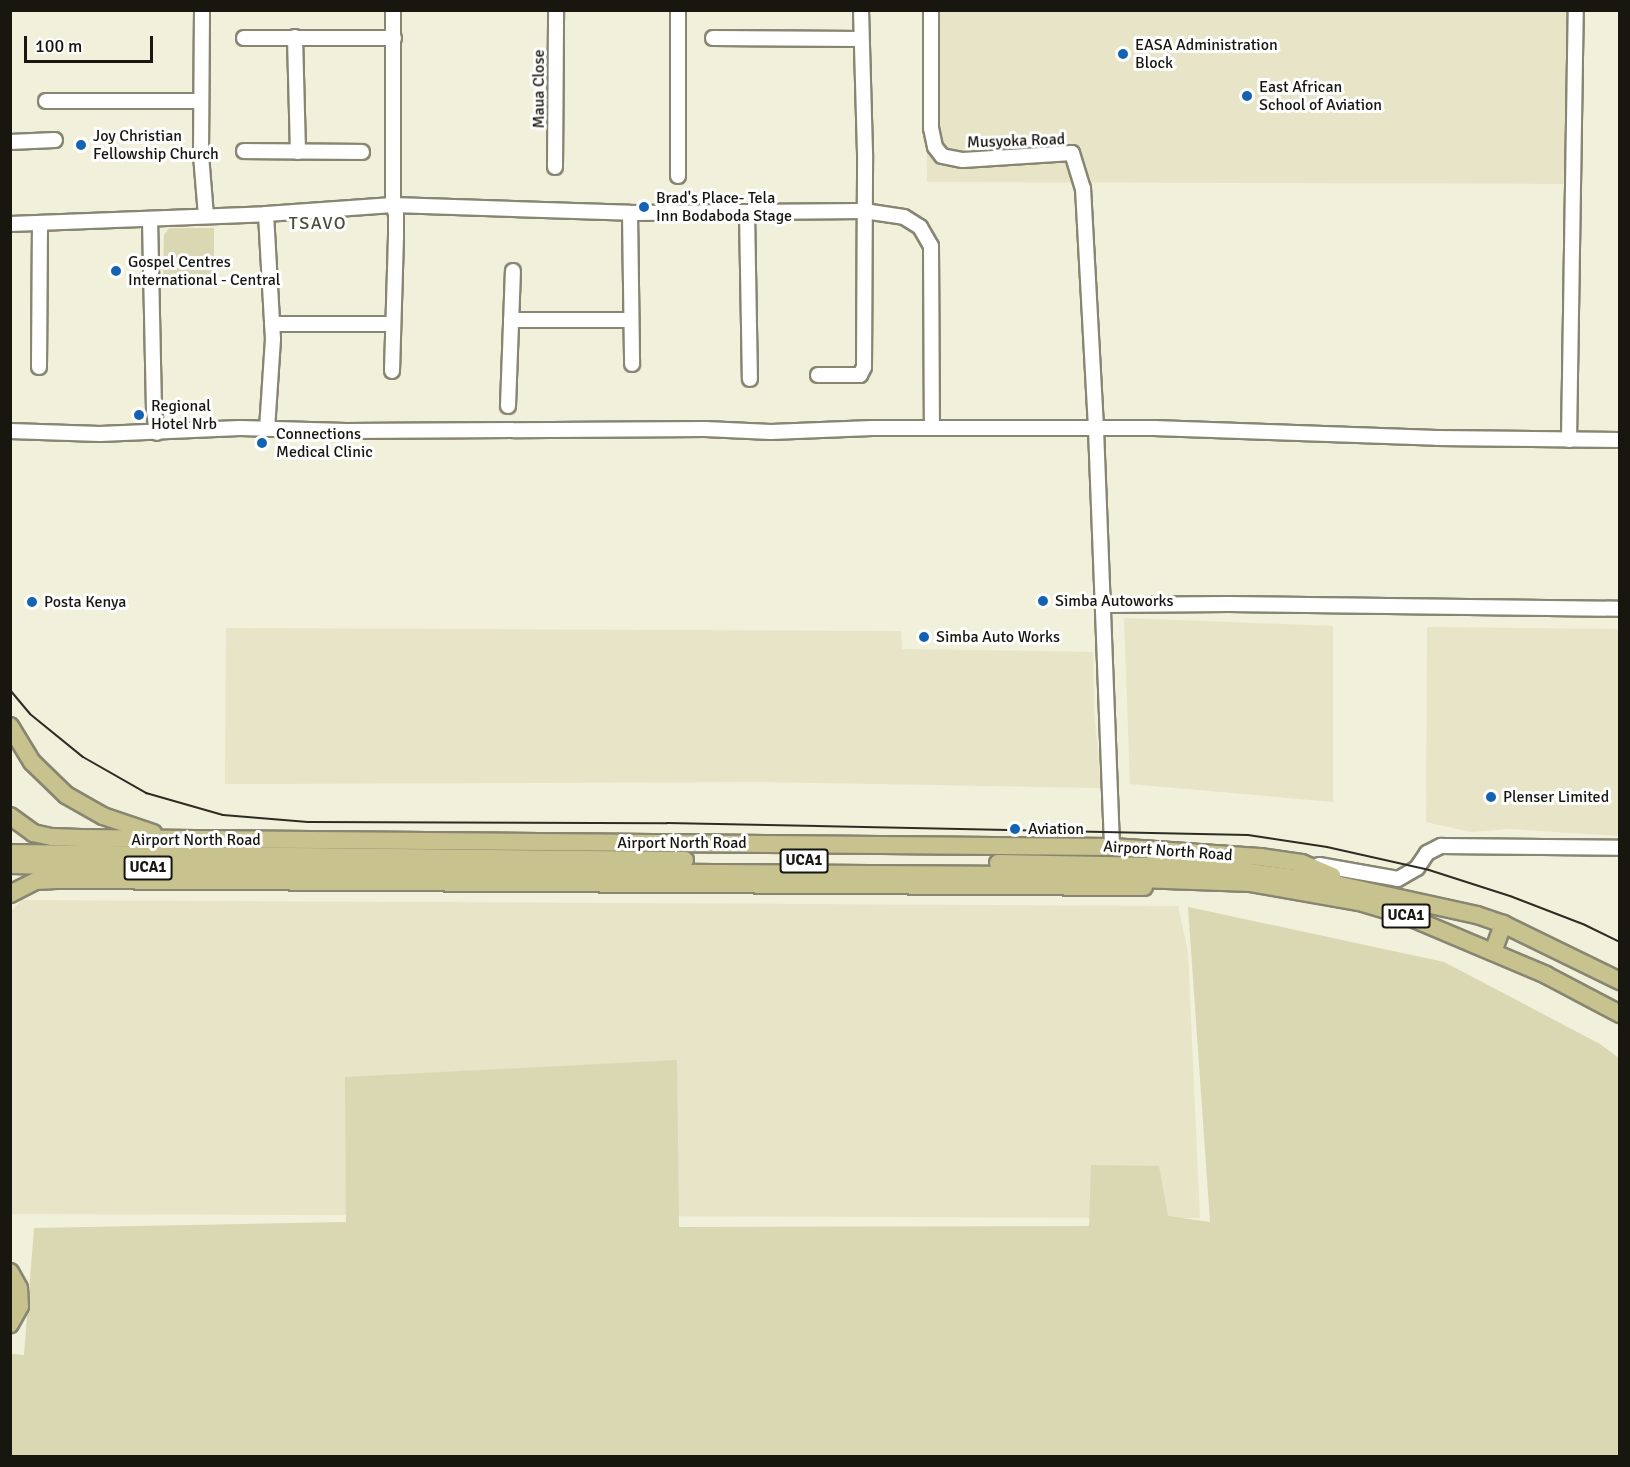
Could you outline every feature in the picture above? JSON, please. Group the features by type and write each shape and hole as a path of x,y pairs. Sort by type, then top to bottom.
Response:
{"main road":[{"path":"10,726 18,744 52,783 80,804 125,825 177,839"},
{"name":"Airport North Road","path":"10,816 33,832 52,837 553,844 1112,847 1260,857 1302,863 1354,888"},
{"path":"428,857 471,850 553,844"},
{"name":"Airport North Road","path":"10,853 252,863 428,857 1209,867 1322,881 1435,903 1503,924 1620,981"},
{"name":"Airport North Road","path":"10,865 252,863 1024,874 1251,883 1363,903 1409,917 1546,975 1620,1014"},
{"name":"Airport North Road","path":"10,894 36,881 56,880 1126,888 1159,884 1172,879"},
{"path":"1493,952 1503,924"},
{"path":"10,1272 20,1296 20,1306 10,1324"}],"street":[{"path":"202,10 200,101 206,216"},
{"path":"392,371 396,236 396,214 393,205 393,10"},
{"name":"Maua Close","path":"555,167 556,10"},
{"path":"678,10 678,176"},
{"path":"818,375 857,375 863,372 864,211 861,10"},
{"name":"Musyoka Road","path":"931,10 931,128 934,147 942,156 963,160 1072,153 1083,188 1096,429"},
{"path":"1569,440 1576,10"},
{"path":"295,37 298,152"},
{"path":"244,38 394,38"},
{"path":"713,38 860,39"},
{"path":"46,101 200,101"},
{"path":"10,142 55,140"},
{"path":"244,151 362,152"},
{"path":"10,224 266,214 393,205 630,213 864,211 912,221 927,235 931,246 932,428"},
{"path":"747,212 750,379"},
{"path":"630,213 632,364"},
{"path":"266,214 273,356 267,429"},
{"path":"150,219 154,411 157,434"},
{"path":"39,367 40,224"},
{"path":"508,406 513,271"},
{"path":"511,320 630,320"},
{"path":"272,324 393,324"},
{"path":"10,431 157,434 202,429 357,431 715,429 771,432 932,428 1096,429 1620,440"},
{"path":"1096,429 1112,847"},
{"path":"1103,605 1228,604 1620,609"},
{"path":"1302,863 1398,879 1417,868 1427,853 1441,846 1620,848"}],"shaded area":[{"name":"East African School of Aviation","path":"926,11 1568,11 1568,184 927,182"},
{"path":"169,228 214,228 214,275 163,275 164,235"},
{"path":"1124,618 1333,626 1333,802 1130,784"},
{"path":"1427,627 1619,629 1619,836 1510,829 1471,832 1426,822"},
{"path":"226,628 901,631 902,649 1093,652 1094,711 1101,788 761,782 225,784"},
{"path":"22,900 1178,906 1188,952 1200,1218 11,1214 10,913"},
{"path":"1188,907 1444,962 1600,1044 1619,1058 1619,1456 11,1456 11,1354 24,1355 34,1228 346,1222 345,1077 677,1060 679,1227 1089,1226 1091,1165 1159,1166 1168,1216 1210,1222"}],"railway":[{"path":"10,690 30,714 83,757 146,793 223,815 308,822 667,823 1248,835 1327,847 1429,870 1510,896 1585,925 1620,942"}],"place":[{"name":"EASA Administration Block","path":"1123,54"},
{"name":"East African School of Aviation","path":"1247,96"},
{"name":"Joy Christian Fellowship Church","path":"81,145"},
{"name":"Brad's Place- Tela Inn Bodaboda Stage","path":"644,207"},
{"name":"Gospel Centres International - Central","path":"116,271"},
{"name":"Regional Hotel Nrb","path":"139,415"},
{"name":"Connections Medical Clinic","path":"262,443"},
{"name":"Simba Autoworks","path":"1043,601"},
{"name":"Posta Kenya","path":"32,602"},
{"name":"Simba Auto Works","path":"924,637"},
{"name":"Plenser Limited","path":"1491,797"},
{"name":"Aviation","path":"1015,829"}],"district":[{"name":"TSAVO","path":"318,223"}]}
